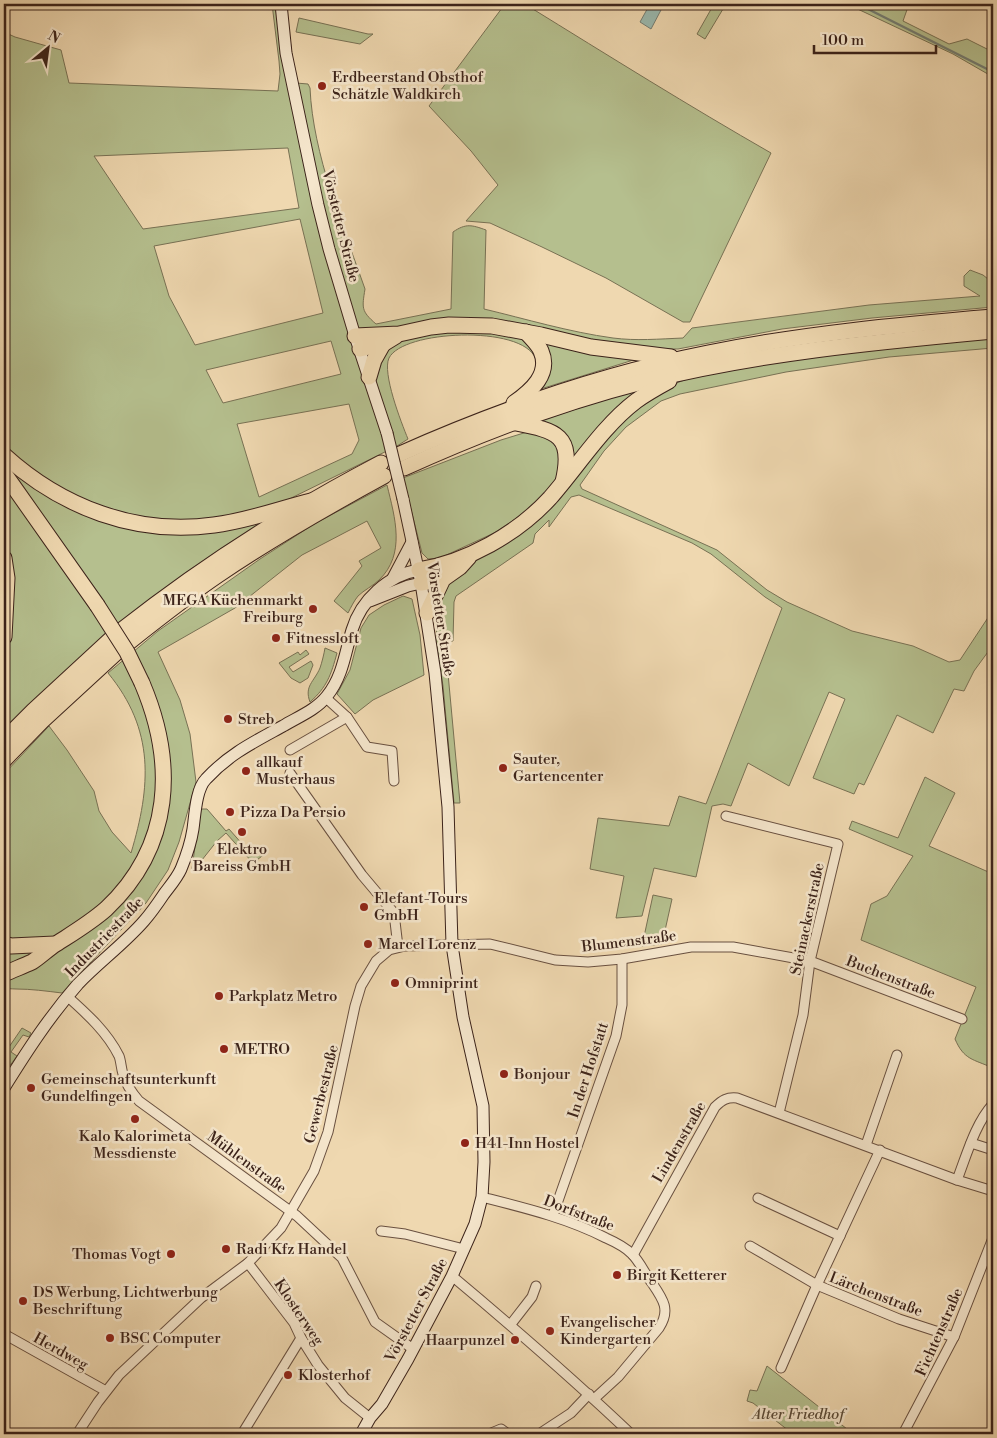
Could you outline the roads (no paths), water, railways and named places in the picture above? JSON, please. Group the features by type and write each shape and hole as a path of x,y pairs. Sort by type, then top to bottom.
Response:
{"highway":[{"path":"993,317 781,340 686,365 640,383 589,397 446,448 402,461 502,411 584,384 642,368 686,365 752,359 848,345 993,331"},
{"path":"357,342 431,327 449,325 492,326 686,365"},
{"path":"502,411 530,391 542,374 544,364 540,349 526,332"},
{"path":"369,377 374,360 384,344 399,334"},
{"path":"357,342 384,344"},
{"path":"420,577 433,568 472,554 518,526 540,508 617,419 636,401 686,365"},
{"path":"516,423 547,430 561,440 567,453 563,482"},
{"path":"4,455 34,480 74,504 107,517 166,528 216,525 311,501"},
{"path":"4,740 54,691 120,641 207,566 311,501 382,470 241,560 120,641 4,760"},
{"path":"4,473 97,605 127,652 155,716 164,764 164,792 151,844 141,864 115,899 88,924 31,962 4,974"},
{"path":"427,614 443,579 460,567 472,554"},
{"path":"4,558 7,578 4,637"},
{"path":"420,577 443,579"},
{"path":"4,944 27,946 56,944"}],"street":[{"name":"Vörstetter Straße","path":"281,4 286,53 318,205 357,342 387,433 403,498 427,614 435,673 448,807 452,945 463,1017 483,1112 484,1162 482,1197 474,1224 452,1276 413,1349 382,1404 370,1418 361,1434"},
{"path":"393,578 412,542"},
{"name":"Industriestraße","path":"4,1088 39,1032 79,984 144,922 181,870 193,831 196,806 204,781 220,763 310,711 326,698 336,684 342,669 352,629 368,601 379,588 393,578 402,574 420,577"},
{"path":"368,601 408,586 420,577"},
{"path":"326,698 347,717 367,747 392,751 394,781"},
{"path":"290,750 347,717"},
{"path":"290,773 362,875 394,913 398,947"},
{"name":"Steinackerstraße","path":"726,816 838,844 810,961 802,1015 779,1113"},
{"name":"Blumenstraße","path":"452,945 490,944 559,961 588,962 622,959 691,947 719,946 810,961"},
{"name":"Gewerbestraße","path":"77,1434 106,1391 143,1351 201,1298 248,1264 281,1228 314,1171 328,1132 355,1006 361,986 376,961 389,950 398,947 452,945"},
{"name":"In der Hofstatt","path":"553,1215 616,1036 622,1005 622,959"},
{"name":"Buchenstraße","path":"810,961 962,1019"},
{"name":"Mühlenstraße","path":"68,997 91,1018 110,1040 120,1058 124,1076 131,1091 139,1100 290,1211 342,1258 375,1322 413,1349"},
{"path":"866,1145 897,1055"},
{"name":"Lindenstraße","path":"632,1255 715,1106 721,1100 730,1097 779,1113 957,1180 993,1191"},
{"path":"957,1180 971,1143 988,1109 993,1104"},
{"path":"971,1143 993,1150"},
{"name":"Lärchenstraße","path":"781,1368 817,1285 880,1150"},
{"name":"Dorfstraße","path":"482,1197 553,1215 617,1244 632,1255 662,1298 666,1310 664,1321 618,1377 571,1413 539,1434"},
{"path":"758,1198 840,1236"},
{"name":"Vörstetter Straße","path":"381,1231 404,1234 464,1249"},
{"name":"Fichtenstraße","path":"903,1434 954,1337 993,1238"},
{"name":"Lärchenstraße","path":"750,1246 817,1285 899,1319 954,1337"},
{"name":"Klosterweg","path":"248,1264 294,1323 318,1365 345,1398 370,1418"},
{"path":"452,1276 511,1324 631,1434"},
{"path":"511,1324 532,1297 536,1286"},
{"name":"Herdweg","path":"4,1334 106,1391"},
{"path":"242,1434 301,1338"},
{"path":"489,1434 501,1429 508,1434"}],"water":[{"path":"650,4 654,4 661,10 651,29 640,22"}],"waterway":[{"path":"858,4 993,72"}],"place":[{"name":"Erdbeerstand Obsthof Schätzle Waldkirch","path":"322,86"},
{"name":"MEGA Küchenmarkt Freiburg","path":"313,609"},
{"name":"Fitnessloft","path":"276,638"},
{"name":"Streb","path":"228,719"},
{"name":"Sauter, Gartencenter","path":"503,768"},
{"name":"allkauf Musterhaus","path":"246,771"},
{"name":"Pizza Da Persio","path":"230,812"},
{"name":"Elektro Bareiss GmbH","path":"242,832"},
{"name":"Elefant-Tours GmbH","path":"364,907"},
{"name":"Marcel Lorenz","path":"368,944"},
{"name":"Omniprint","path":"395,983"},
{"name":"Parkplatz Metro","path":"219,996"},
{"name":"METRO","path":"224,1049"},
{"name":"Bonjour","path":"504,1074"},
{"name":"Gemeinschaftsunterkunft Gundelfingen","path":"31,1088"},
{"name":"Kalo Kalorimeta Messdienste","path":"135,1119"},
{"name":"H41-Inn Hostel","path":"465,1143"},
{"name":"Radi Kfz Handel","path":"226,1249"},
{"name":"Thomas Vogt","path":"171,1254"},
{"name":"Birgit Ketterer","path":"617,1275"},
{"name":"DS Werbung, Lichtwerbung Beschriftung","path":"23,1301"},
{"name":"Evangelischer Kindergarten","path":"550,1331"},
{"name":"BSC Computer","path":"110,1338"},
{"name":"Haarpunzel","path":"515,1340"},
{"name":"Klosterhof","path":"288,1375"}],"park label":[{"name":"Alter Friedhof","path":"798,1414"}]}
